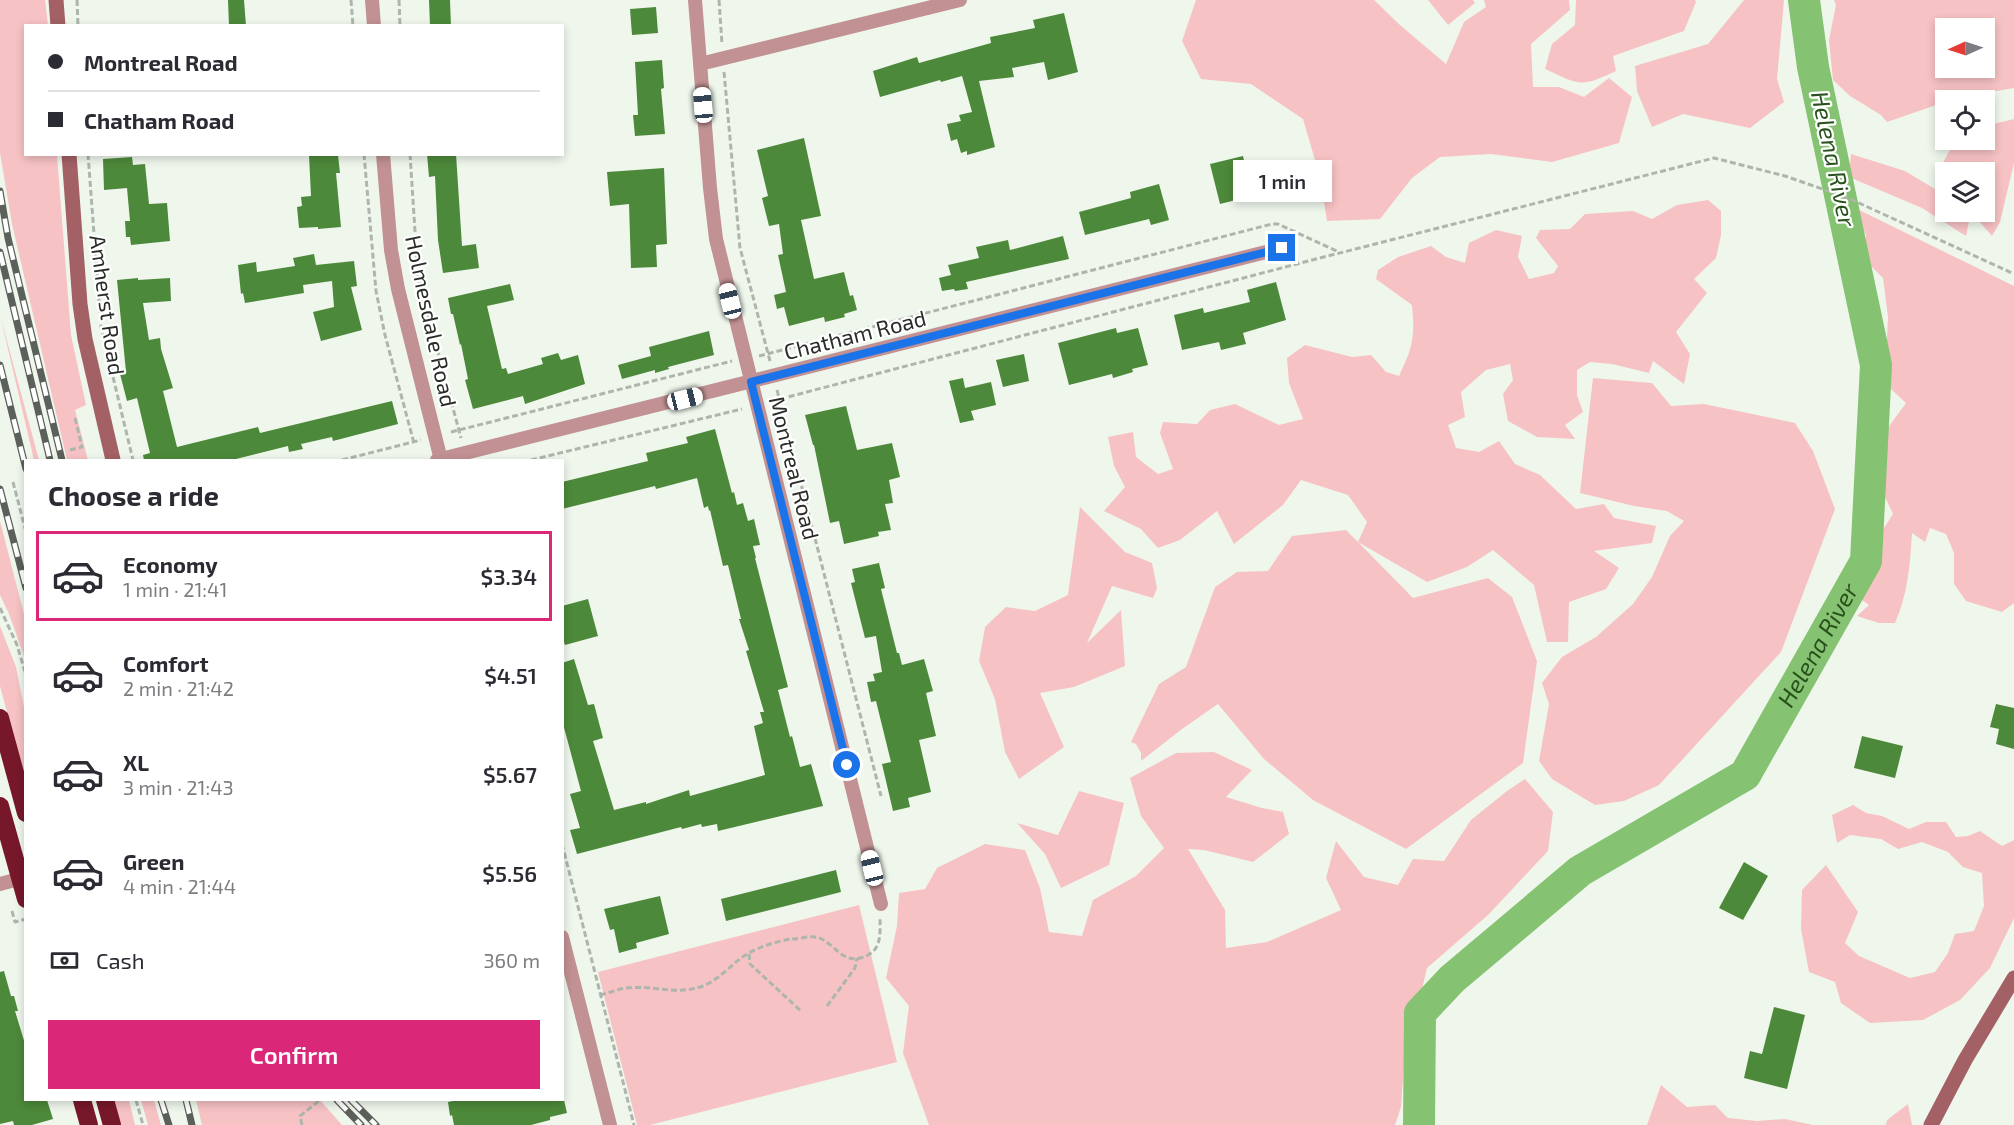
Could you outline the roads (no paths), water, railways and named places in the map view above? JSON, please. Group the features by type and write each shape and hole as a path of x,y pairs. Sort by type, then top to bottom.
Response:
{"highway":[{"path":"0,718 24,806"},
{"path":"0,806 22,878"},
{"path":"82,1101 89,1125"},
{"path":"105,1101 112,1125"}],"street":[{"path":"56,0 58,24"},
{"path":"372,0 374,24"},
{"name":"Montreal Road","path":"695,0 716,239 881,904"},
{"path":"700,64 960,0"},
{"name":"Amherst Road","path":"69,156 80,304 85,339 113,459"},
{"name":"Holmesdale Road","path":"383,156 391,249 398,289 440,459"},
{"name":"Chatham Road","path":"444,459 1282,248"},
{"path":"0,884 22,878"},
{"path":"564,945 610,1125"},
{"path":"1931,1125 1965,1060 2014,978"}],"waterway":[{"name":"Helena River","path":"1419,1125 1420,1013 1452,979 1580,871 1745,775 1866,561 1876,365 1813,67 1804,0"}],"railway":[{"path":"0,191 8,238 62,459"},
{"path":"0,252 50,459"},
{"path":"0,365 24,461"},
{"path":"0,489 24,580"},
{"path":"161,1101 169,1125"},
{"path":"186,1101 192,1125"},
{"path":"338,1101 361,1125"},
{"path":"352,1101 376,1125"}]}
